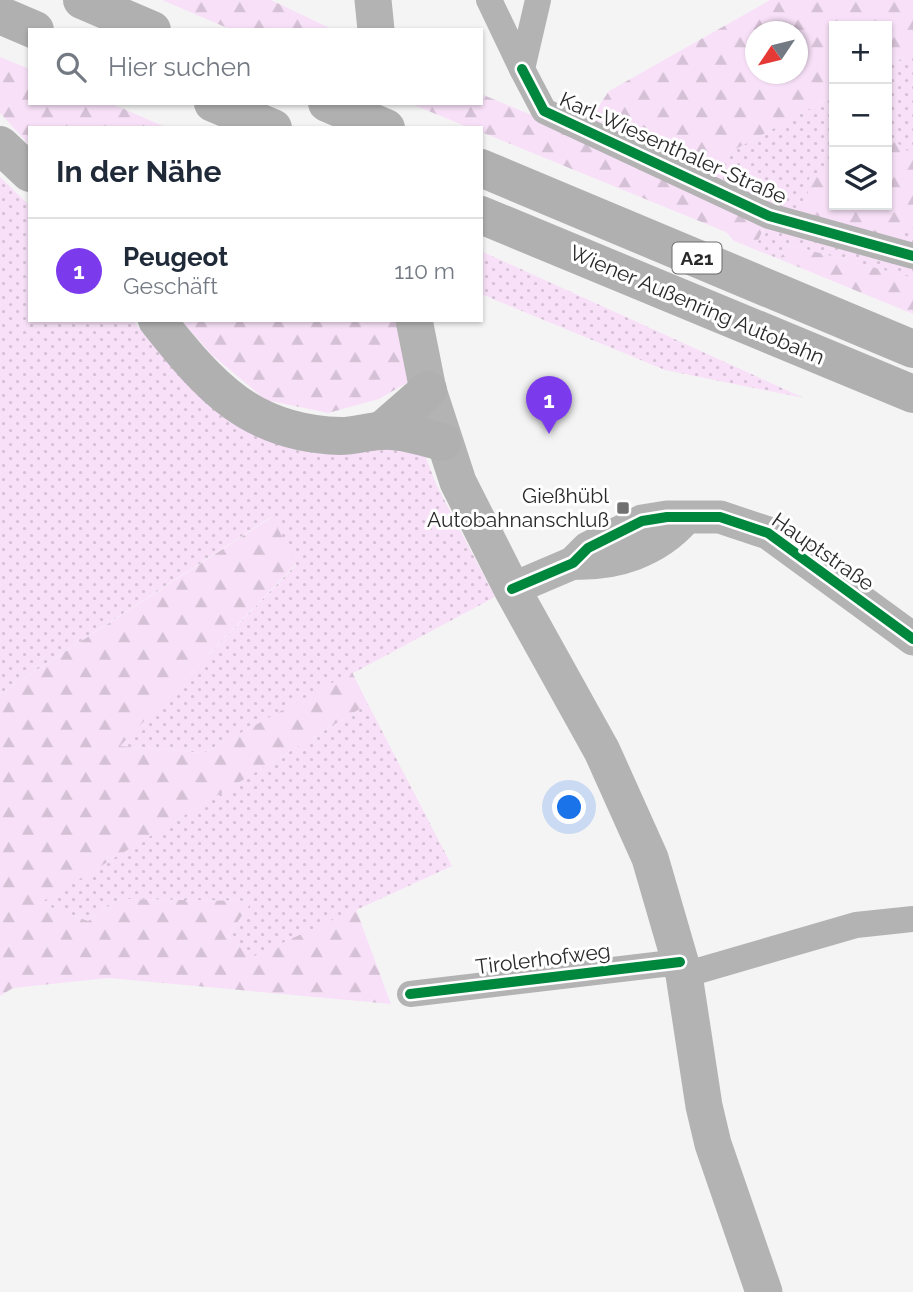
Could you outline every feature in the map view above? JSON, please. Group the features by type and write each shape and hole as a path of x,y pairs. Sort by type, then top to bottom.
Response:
{"highway":[{"path":"82,0 147,28"},
{"path":"0,15 30,28"},
{"path":"218,105 268,126"},
{"path":"332,105 382,126"},
{"path":"0,145 28,171"},
{"name":"Wiener Außenring Autobahn","path":"483,169 913,349"},
{"name":"Wiener Außenring Autobahn","path":"483,216 913,394"},
{"path":"159,322 202,373 226,395 274,426 321,435 346,436 381,431 409,433 442,442"},
{"path":"381,431 428,390"}],"main road":[{"path":"373,0 376,28"},
{"path":"386,105 387,126"},
{"path":"414,322 442,442 458,482 512,589 627,802 650,858 682,968 710,1131 764,1292"}],"street":[{"path":"489,0 522,69"},
{"path":"522,69 538,0"},
{"name":"Karl-Wiesenthaler-Straße","path":"522,69 544,111 769,216 913,256"},
{"name":"Hauptstraße","path":"512,589 573,563 595,564 626,557 670,536 685,519 720,517 768,533 913,639"},
{"name":"Tirolerhofweg","path":"410,994 682,968 856,925 913,919"}],"green space":[{"path":"162,0 271,0 330,28 227,28"},
{"path":"770,0 913,0 913,52 892,64 892,21 829,21 829,98 696,171 590,119 609,91"},
{"path":"913,52 913,278 790,245 779,259 754,249 765,227 676,182 829,98 829,210 892,210 892,64"},
{"path":"0,57 28,68 28,105 115,105 163,126 28,126 28,144 0,113"},
{"path":"483,95 580,135 765,226 754,249 734,241 726,232 483,133 483,126 465,126 414,105 483,105"},
{"path":"892,139 913,155 913,228 890,240 806,214 809,178 829,167 829,210 892,210"},
{"path":"0,177 28,204 28,322 134,322 180,375 376,445 424,453 437,486 495,597 204,753 119,746 296,565 271,517 0,694"},
{"path":"790,245 913,278 913,314 779,259"},
{"path":"483,252 804,398 665,370 483,295"},
{"path":"183,322 401,322 410,381 379,399 328,413 266,400 212,355"},
{"path":"272,517 296,564 120,746 204,753 352,672 368,704 40,903 88,921 119,899 252,901 228,936 252,957 356,909 391,1004 108,978 13,988 0,996 0,694"},
{"path":"368,704 452,866 252,958 228,936 252,901 119,899 88,921 39,903"}],"cycle path":[{"path":"522,69 544,111 769,216 913,256"},
{"path":"512,589 573,563 588,548 642,521 667,517 720,517 768,533 913,639"},
{"path":"410,994 680,962"}],"place":[{"name":"Peugeot","path":"549,434"},
{"name":"Gießhübl Autobahnanschluß","path":"623,508"}]}
